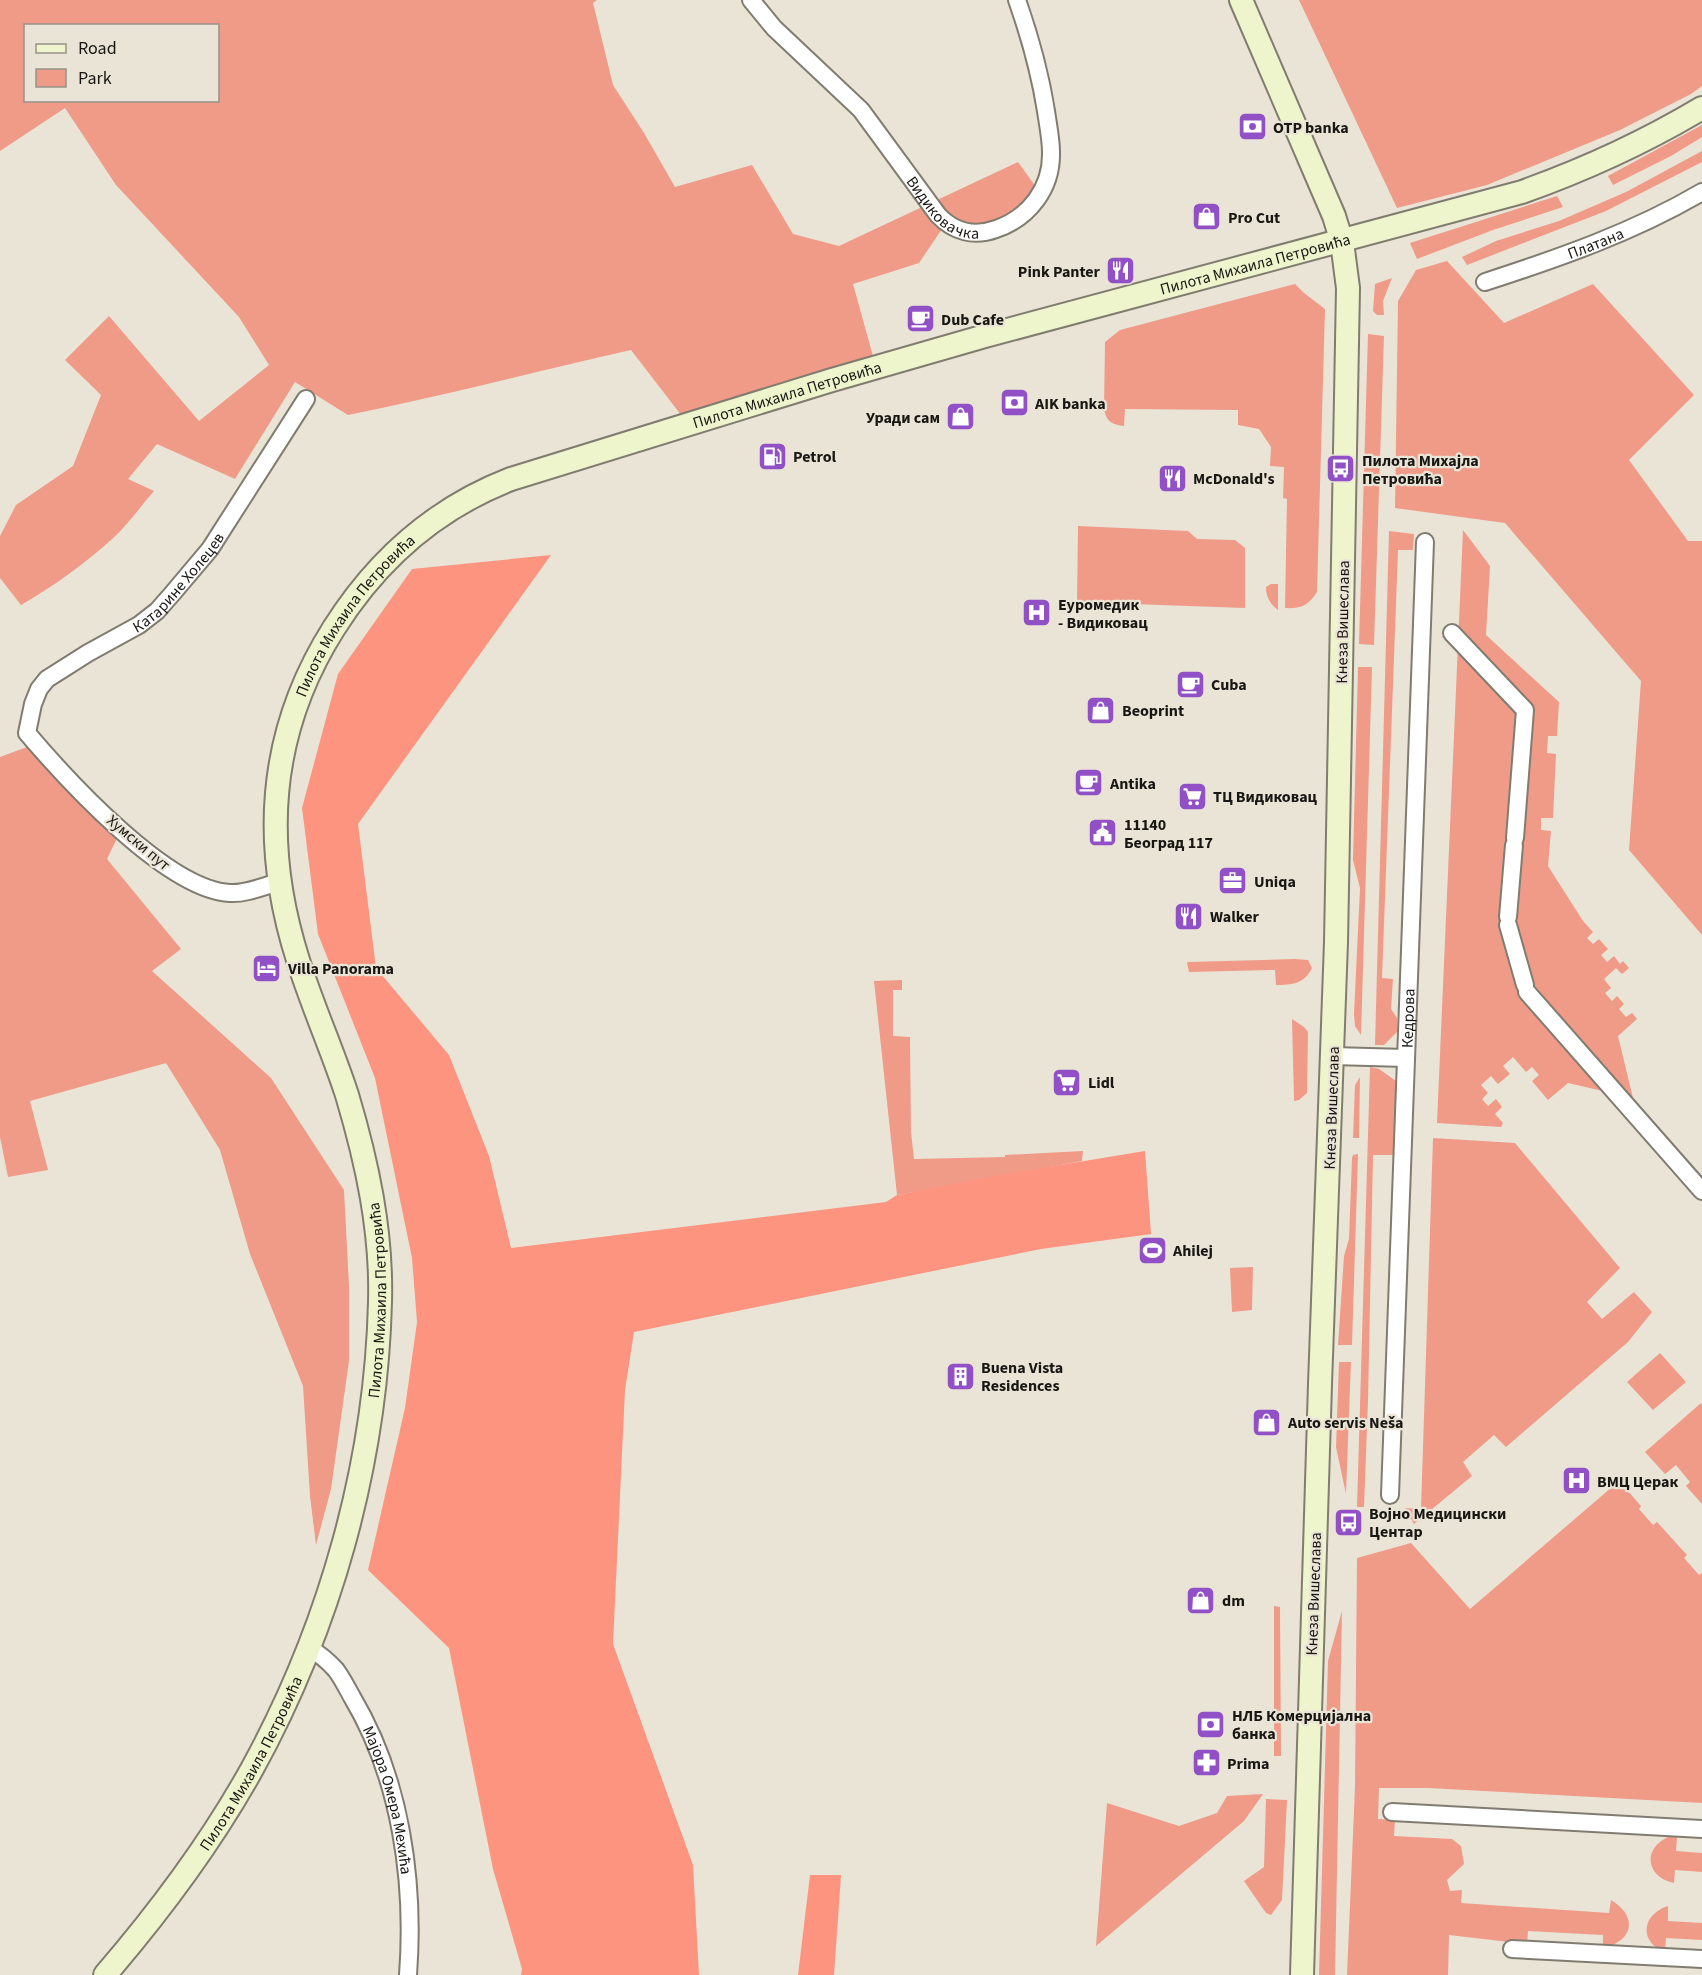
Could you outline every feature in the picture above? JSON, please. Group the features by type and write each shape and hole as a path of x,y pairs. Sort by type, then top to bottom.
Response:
{"main road":[{"name":"Кнеза Вишеслава","path":"1240,0 1334,216 1342,242 1348,288 1336,931 1302,1975"},
{"name":"Пилота Михаила Петровића","path":"105,1975 156,1915 198,1854 253,1767 285,1702 308,1647 341,1551 372,1415 378,1354 380,1273 374,1203 345,1089 299,963 279,882 275,838 277,785 291,720 310,670 341,616 374,573 419,531 459,503 484,489 511,479 832,380 1007,330 1522,192 1557,180 1671,127 1702,108"}],"street":[{"name":"Видиковачка","path":"752,0 774,28 861,110 946,223 958,230 985,233 1011,223 1025,214 1041,194 1048,177 1051,152 1044,98 1030,37 1017,0"},
{"name":"Платана","path":"1485,282 1590,246 1644,222 1702,192"},
{"name":"Катарине Холецев","path":"27,733 33,704 42,683 56,672 139,625 157,611 210,549 306,399"},
{"name":"Кедрова","path":"1390,1495 1425,542"},
{"path":"1452,633 1526,710 1508,921 1526,989 1702,1191"},
{"name":"Хумски пут","path":"27,733 92,803 155,858 184,879 213,890 230,893 279,882"},
{"path":"1332,1056 1406,1058"},
{"name":"Мајора Омера Мехића","path":"308,1647 336,1670 357,1706 374,1741 391,1790 400,1828 407,1880 410,1913 408,1975"},
{"path":"1392,1812 1702,1829"},
{"path":"1512,1949 1702,1959"}],"green space":[{"path":"0,0 597,0 593,3 613,85 675,187 752,165 793,234 839,246 1018,162 1041,194 997,229 946,223 919,263 853,284 876,367 688,424 631,350 348,415 295,382 235,479 157,444 128,479 154,491 128,523 79,567 21,605 0,578 0,536 16,505 73,466 101,395 65,360 109,316 199,421 269,365 239,317 116,185 65,108 0,151"},
{"path":"1299,0 1702,0 1702,86 1691,94 1620,130 1487,185 1397,208"},
{"path":"1702,125 1702,137 1671,156 1613,185 1608,176"},
{"path":"1702,151 1702,162 1606,211 1467,265 1462,257 1496,241 1559,221 1626,192"},
{"path":"1557,196 1563,207 1493,230 1417,259 1410,243"},
{"path":"1447,261 1504,323 1593,284 1694,395 1629,460 1688,541 1702,541 1702,935 1629,850 1641,681 1505,523 1395,508 1398,301 1416,270"},
{"path":"1392,278 1383,301 1384,315 1377,315 1373,311 1375,284"},
{"path":"1295,284 1325,309 1317,592 1311,600 1300,607 1285,608 1287,499 1283,498 1284,467 1270,466 1271,447 1259,429 1238,425 1238,410 1125,409 1124,426 1110,422 1104,409 1105,342 1120,330"},
{"path":"1368,334 1384,336 1374,645 1359,644"},
{"path":"1078,526 1188,531 1197,539 1235,540 1245,548 1245,608 1077,602"},
{"path":"1463,530 1490,566 1486,635 1559,702 1557,736 1548,736 1547,753 1556,754 1553,818 1541,818 1541,830 1551,831 1548,866 1583,921 1593,932 1587,938 1593,944 1599,939 1608,949 1601,955 1607,962 1614,956 1620,964 1623,961 1629,968 1622,974 1616,968 1604,979 1611,988 1605,993 1612,1001 1617,996 1624,1004 1619,1009 1626,1017 1632,1013 1637,1019 1618,1036 1633,1098 1568,1083 1548,1100 1532,1081 1539,1075 1532,1067 1526,1072 1513,1057 1503,1066 1510,1074 1498,1084 1491,1076 1481,1085 1488,1093 1482,1099 1488,1106 1496,1099 1502,1107 1495,1114 1503,1123 1501,1127 1437,1123"},
{"path":"1389,531 1414,534 1413,550 1398,550 1382,978 1393,979 1391,1009 1397,1018 1397,1032 1384,1045 1375,1045"},
{"path":"1278,584 1278,610 1271,603 1267,594 1266,587"},
{"path":"1358,667 1372,667 1361,1035 1355,1026 1354,1014 1360,888 1353,860"},
{"path":"27,747 61,771 121,830 107,859 181,949 152,971 271,1078 344,1190 349,1286 349,1361 331,1489 316,1545 310,1496 303,1386 250,1254 220,1150 166,1063 30,1101 48,1170 8,1177 0,1137 0,757"},
{"path":"1308,960 1312,968 1301,980 1282,985 1276,985 1275,970 1189,972 1187,963 1188,962"},
{"path":"902,980 902,990 893,990 893,1036 910,1037 911,1132 914,1159 1005,1157 1005,1155 1083,1151 1082,1161 897,1195 874,981"},
{"path":"1292,1019 1308,1032 1307,1093 1294,1101"},
{"path":"1370,1067 1379,1069 1396,1081 1395,1155 1373,1155 1364,1507 1357,1507"},
{"path":"1360,1077 1359,1138 1353,1138 1355,1085"},
{"path":"1433,1138 1515,1143 1620,1268 1587,1302 1602,1319 1634,1292 1652,1312 1628,1342 1506,1447 1494,1435 1463,1462 1472,1476 1414,1524 1405,1508 1421,1509"},
{"path":"1358,1154 1352,1345 1338,1345 1344,1256 1349,1239 1352,1158 1353,1155"},
{"path":"1253,1267 1252,1310 1232,1312 1230,1268"},
{"path":"1660,1353 1686,1382 1653,1410 1627,1382"},
{"path":"1339,1362 1351,1362 1346,1494 1336,1447"},
{"path":"1701,1403 1702,1504 1686,1486 1690,1482 1676,1465 1665,1474 1645,1452"},
{"path":"1619,1481 1641,1506 1639,1509 1653,1525 1657,1522 1687,1555 1684,1558 1699,1575 1702,1573 1702,1803 1428,1788 1379,1788 1378,1819 1395,1820 1394,1836 1452,1839 1461,1846 1464,1864 1447,1880 1450,1891 1462,1890 1461,1903 1609,1913 1611,1900 1626,1913 1629,1927 1621,1940 1603,1948 1603,1935 1528,1931 1527,1944 1449,1935 1448,1975 1347,1975 1355,1787 1357,1558 1411,1543 1470,1609"},
{"path":"1274,1606 1280,1607 1281,1756 1274,1756"},
{"path":"1342,1611 1335,1975 1319,1975 1328,1661"},
{"path":"1263,1794 1244,1821 1096,1946 1107,1803 1179,1826 1217,1813 1227,1796"},
{"path":"1266,1799 1287,1800 1282,1900 1271,1915 1266,1913 1244,1881 1264,1867"},
{"path":"1668,1837 1677,1837 1676,1851 1702,1853 1702,1872 1675,1870 1674,1883 1658,1875 1653,1869 1651,1855 1654,1848"},
{"path":"1668,1906 1668,1921 1702,1923 1702,1940 1666,1938 1665,1952 1650,1942 1647,1935 1649,1921 1659,1910"}],"shaded area":[{"path":"551,555 358,824 376,968 449,1055 489,1156 511,1248 886,1202 897,1195 988,1177 1145,1151 1151,1234 1041,1249 634,1332 625,1390 613,1644 693,1865 699,1975 521,1975 522,1969 493,1869 449,1648 368,1570 405,1408 417,1322 412,1258 375,1078 318,934 302,808 338,674 412,569"},
{"path":"810,1875 841,1875 834,1975 798,1975"}],"place":[{"name":"OTP banka","path":"1252,127"},
{"name":"Pro Cut","path":"1207,217"},
{"name":"Pink Panter","path":"1121,271"},
{"name":"Dub Cafe","path":"920,319"},
{"name":"AIK banka","path":"1014,403"},
{"name":"Уради сам","path":"961,417"},
{"name":"Petrol","path":"772,456"},
{"name":"Пилота Михајла Петровића","path":"1341,469"},
{"name":"McDonald's","path":"1172,478"},
{"name":"Еуромедик - Видиковац","path":"1037,613"},
{"name":"Cuba","path":"1190,684"},
{"name":"Beoprint","path":"1101,710"},
{"name":"Antika","path":"1089,783"},
{"name":"ТЦ Видиковац","path":"1192,796"},
{"name":"11140 Београд 117","path":"1103,833"},
{"name":"Uniqa","path":"1233,881"},
{"name":"Walker","path":"1189,916"},
{"name":"Villa Panorama","path":"267,968"},
{"name":"Lidl","path":"1067,1082"},
{"name":"Ahilej","path":"1152,1250"},
{"name":"Buena Vista Residences","path":"960,1376"},
{"name":"Auto servis Neša","path":"1267,1422"},
{"name":"ВМЦ Церак","path":"1576,1481"},
{"name":"Војно Медицински Центар","path":"1348,1522"},
{"name":"dm","path":"1201,1600"},
{"name":"НЛБ Комерцијална банка","path":"1211,1724"},
{"name":"Prima","path":"1206,1763"}]}
